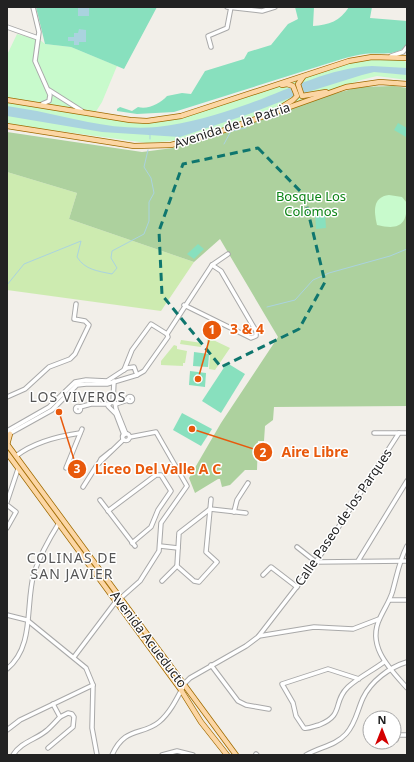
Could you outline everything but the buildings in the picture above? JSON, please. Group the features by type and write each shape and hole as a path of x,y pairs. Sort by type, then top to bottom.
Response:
{"main road":[{"name":"Avenida de la Patria","path":"7,100 130,120 159,120 181,116 257,90 361,59 389,56 407,58"},
{"path":"315,72 303,77 298,84 302,96 308,96 321,92 330,93"},
{"name":"Avenida de la Patria","path":"7,126 108,143 152,147 193,140 360,84 380,82 407,84"},
{"path":"257,90 291,84 295,89 297,96 290,103 273,113"},
{"path":"7,444 8,432"},
{"name":"Avenida Acueducto","path":"7,444 16,456 18,469 60,521"},
{"name":"Avenida Acueducto","path":"7,453 17,463 182,688 236,755"},
{"name":"Avenida Acueducto","path":"182,688 201,722 226,755"}],"street":[{"path":"23,103 46,103 50,99 49,90 35,61 38,38 37,23 33,7"},
{"path":"227,7 262,11 276,7"},
{"path":"211,47 208,36 225,29 229,21 231,7"},
{"path":"7,28 38,38"},
{"path":"389,56 400,54 407,47"},
{"path":"49,90 82,111"},
{"path":"8,432 39,416 65,393 70,385 80,380 101,382 137,375 144,372 167,339 167,334 184,305 212,266 228,254"},
{"path":"184,305 252,338 256,336 256,331 221,272 212,266"},
{"path":"7,397 25,388 49,367 70,359 75,354 89,325 85,321 74,319 76,304"},
{"path":"124,370 132,350 151,324 167,334"},
{"path":"126,435 111,404 113,380 124,370 134,367 137,375"},
{"path":"80,407 87,405 111,404 128,400"},
{"path":"111,404 116,409 128,441 123,440"},
{"path":"16,456 22,452 61,436 81,431 66,468"},
{"path":"74,657 118,601 140,581 160,546 160,526 164,517 187,486 156,432 126,435"},
{"path":"374,433 407,433"},
{"name":"Calle Paseo de los Parques","path":"112,755 119,744 129,735 153,726 161,720 190,678 246,646 258,636 316,562 399,433"},
{"path":"83,487 99,463 100,459 112,451 126,435"},
{"path":"7,502 18,469"},
{"path":"100,500 108,511 134,544 151,527 158,510 171,491 161,475 158,474 108,511"},
{"path":"358,561 407,481"},
{"path":"234,512 237,500 248,483"},
{"path":"177,566 194,581 199,582 217,562 206,552 211,499"},
{"path":"7,505 16,512 7,528"},
{"path":"162,580 177,566 179,533 210,509 246,513"},
{"path":"7,669 15,662 23,648 29,598 34,573 42,552 60,521"},
{"path":"153,524 160,526"},
{"path":"160,546 178,548"},
{"path":"407,546 399,560 390,600 379,619 377,639 384,662 407,688"},
{"path":"297,547 316,562 407,561"},
{"path":"263,575 271,567 297,587"},
{"path":"390,600 407,600"},
{"path":"7,615 27,620 86,668 94,685 92,728 96,755"},
{"path":"258,636 314,627 353,629 379,619"},
{"path":"359,679 328,669 282,684 293,702 296,716 305,728 328,721 332,718 337,713 343,694 359,679 384,662"},
{"path":"306,755 338,742 346,734 357,718 362,699 367,691 390,669 407,662"},
{"path":"211,665 238,701 246,705 269,709"},
{"path":"7,730 20,720 94,685"},
{"path":"53,704 60,718"},
{"path":"13,755 16,750 28,741 46,732 60,718 68,713 72,714 74,717 73,727 48,748"},
{"path":"162,755 177,751 194,755"}],"highlighted area":[{"path":"258,148 304,195 325,282 299,329 221,367 162,295 159,231 183,164"}],"green space":[{"path":"36,7 157,7 124,69 71,47 45,44"},
{"path":"295,7 314,7 313,26 324,25 338,19 349,7 372,7 370,18 407,21 406,46 397,52 392,53 355,55 174,112 137,114 117,111 120,107 132,111 138,107 146,108 158,103 167,96 182,93 191,94 205,71 244,59 248,52 271,45 288,24 298,19"},
{"path":"17,34 40,40 45,44 71,47 117,66 102,102 95,113 7,98 7,55"},
{"path":"392,58 407,62 407,80 377,76 361,80 225,128 194,137 147,143 7,124 7,101 154,122 294,82 318,72 342,65 366,60"},
{"name":"Bosque Los Colomos","path":"394,86 407,88 407,406 274,407 273,420 265,426 264,441 258,441 257,470 245,470 230,485 222,487 220,479 218,479 195,493 189,478 221,423 278,337 220,239 194,262 69,219 77,193 7,172 7,132 142,152 173,148 196,142 330,95 359,87"},
{"path":"398,123 407,128 406,137 394,130"},
{"path":"7,172 77,193 69,219 194,262 161,311 7,290"},
{"path":"389,195 402,197 407,203 405,217 400,224 396,226 391,227 377,225 375,210 377,202 383,196"},
{"path":"325,212 326,228 316,229 315,213"},
{"path":"198,244 204,249 194,259 187,254"},
{"path":"207,337 230,348 215,370 209,369 210,354 207,353"},
{"path":"181,340 202,343 201,347 180,344"},
{"path":"174,345 177,346 177,349 187,351 185,363 183,363 183,366 161,365 161,361"},
{"path":"194,352 209,354 208,367 193,366"},
{"path":"227,363 245,374 221,413 202,401"},
{"path":"190,371 206,373 205,387 189,385"},
{"path":"182,413 212,429 201,446 173,430"}],"water":[{"path":"78,7 89,7 89,16 78,16"},
{"path":"79,29 86,30 86,42 79,42 79,45 74,45 74,41 68,41 68,37 74,37 74,33 78,33"},
{"path":"372,66 407,68 407,75 374,72 362,75 295,96 249,114 180,137 102,132 7,116 7,106 111,126 142,128 168,126 203,118 248,104 324,75"}],"waterway":[{"path":"224,144 231,131 246,128"},
{"path":"150,134 150,139"},
{"path":"7,285 24,264 81,241 77,257 80,261 92,269 112,274 117,268 111,258 112,251 144,234 149,221 149,202 154,193 151,178 144,167 148,150"},
{"path":"267,307 295,300 313,280 329,273 390,256 407,249"}],"place":[{"name":"3 & 4","path":"198,379"},
{"name":"Liceo Del Valle A C","path":"59,412"},
{"name":"Aire Libre","path":"192,429"}],"district":[{"name":"LOS VIVEROS","path":"78,396"},
{"name":"COLINAS DE SAN JAVIER","path":"72,566"}]}
